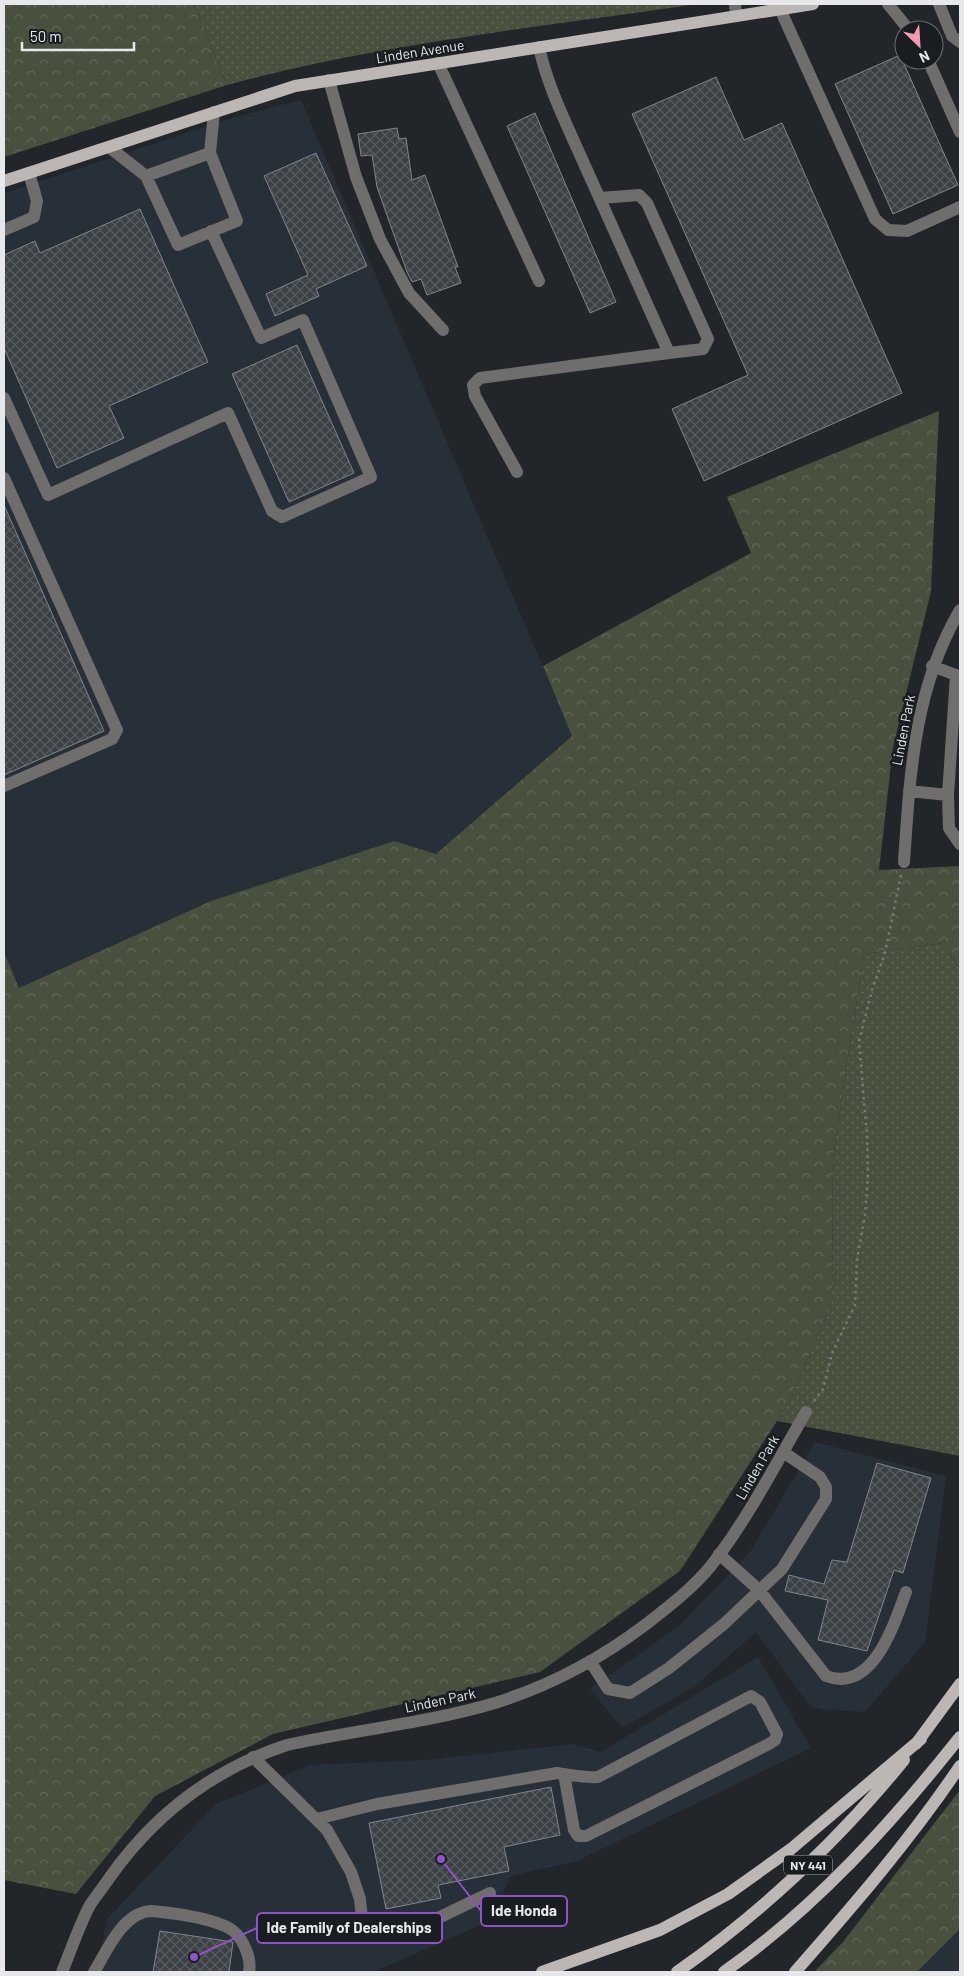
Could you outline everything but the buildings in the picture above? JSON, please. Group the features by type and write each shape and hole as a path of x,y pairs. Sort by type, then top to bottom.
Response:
{"main road":[{"name":"Linden Avenue","path":"4,181 295,86 539,47 736,10 780,9 813,4"},
{"name":"NY 441","path":"677,1972 772,1898 820,1854 877,1793 921,1739 960,1684"},
{"name":"NY 441","path":"724,1972 800,1912 849,1865 904,1807 960,1737"},
{"path":"542,1972 660,1930 728,1894 791,1849 921,1739"},
{"path":"795,1972 858,1900 932,1807 960,1766"}],"street":[{"path":"888,4 901,20"},
{"path":"939,4 952,36 960,42"},
{"path":"780,9 875,219 888,230 907,231 960,207"},
{"path":"539,47 544,69 669,353"},
{"path":"438,63 539,281"},
{"path":"932,70 960,132"},
{"path":"329,80 356,177 380,239 409,293 443,330"},
{"path":"109,147 146,176 178,245 237,221 210,152 214,112"},
{"path":"146,176 210,152"},
{"path":"4,230 34,217 38,202 29,173"},
{"path":"516,472 476,396 474,385 480,378 702,349 708,339 647,203 639,195 600,198"},
{"path":"4,398 48,495 228,413 272,511 282,517 371,477 304,320 261,338 211,231"},
{"path":"4,478 117,730 112,739 4,786"},
{"name":"Linden Park","path":"904,862 913,750 932,666 960,610"},
{"path":"932,666 958,675 948,795 949,828 960,844"},
{"path":"909,791 948,795"},
{"name":"Linden Park","path":"62,1972 90,1905 127,1853 164,1814 214,1777 253,1757 287,1745 455,1713 495,1703 544,1684 590,1661 618,1645 658,1615 709,1568 746,1516 806,1412"},
{"path":"590,1661 608,1690 630,1693 669,1668 724,1624 782,1569 826,1499 826,1487 820,1477 783,1452"},
{"path":"718,1554 759,1590 826,1676 835,1680 849,1679 869,1666 887,1641 906,1592"},
{"path":"317,1818 377,1804 557,1773 564,1774 578,1778 598,1777 751,1696 760,1702 778,1734 775,1740 769,1744 582,1836 574,1830 564,1774"},
{"path":"253,1757 328,1830 351,1872 360,1899 362,1919 371,1930 394,1935 411,1931 490,1893"},
{"path":"94,1972 123,1927 141,1911 151,1911 217,1924 231,1929 248,1954 250,1972"}],"path":[{"path":"806,1412 823,1389 832,1353 855,1305 857,1259 865,1215 868,1174 867,1136 859,1041 872,990 885,953 904,862"}],"shaded area":[{"path":"301,100 572,735 436,854 393,841 211,901 19,988 4,952 4,193 235,117"},
{"path":"815,1442 946,1476 925,1642 865,1712 811,1708 756,1632 694,1687 622,1728 590,1689 680,1625 750,1552"},
{"path":"758,1657 811,1748 577,1861 511,1876 488,1922 373,1972 96,1972 107,1919 216,1804 310,1765 426,1760 573,1744 601,1752"},
{"path":"960,1929 960,1972 917,1972"}],"green space":[{"path":"4,4 195,4 227,85 4,157"},
{"path":"195,4 698,4 402,47 285,70 227,85"},
{"path":"939,411 931,591 893,747 879,870 960,866 960,969 944,943 864,954 833,1157 832,1303 788,1404 680,1571 540,1672 273,1734 155,1796 76,1894 4,1880 4,952 19,988 211,901 394,841 436,854 572,736 543,666 751,553 727,497"},
{"path":"944,943 960,969 960,1456 777,1421 788,1404 832,1303 833,1157 864,954"},
{"path":"960,1790 960,1929 917,1972 814,1972 843,1942"}],"place":[{"name":"Ide Honda","path":"441,1859"},
{"name":"Ide Family of Dealerships","path":"194,1957"}]}
